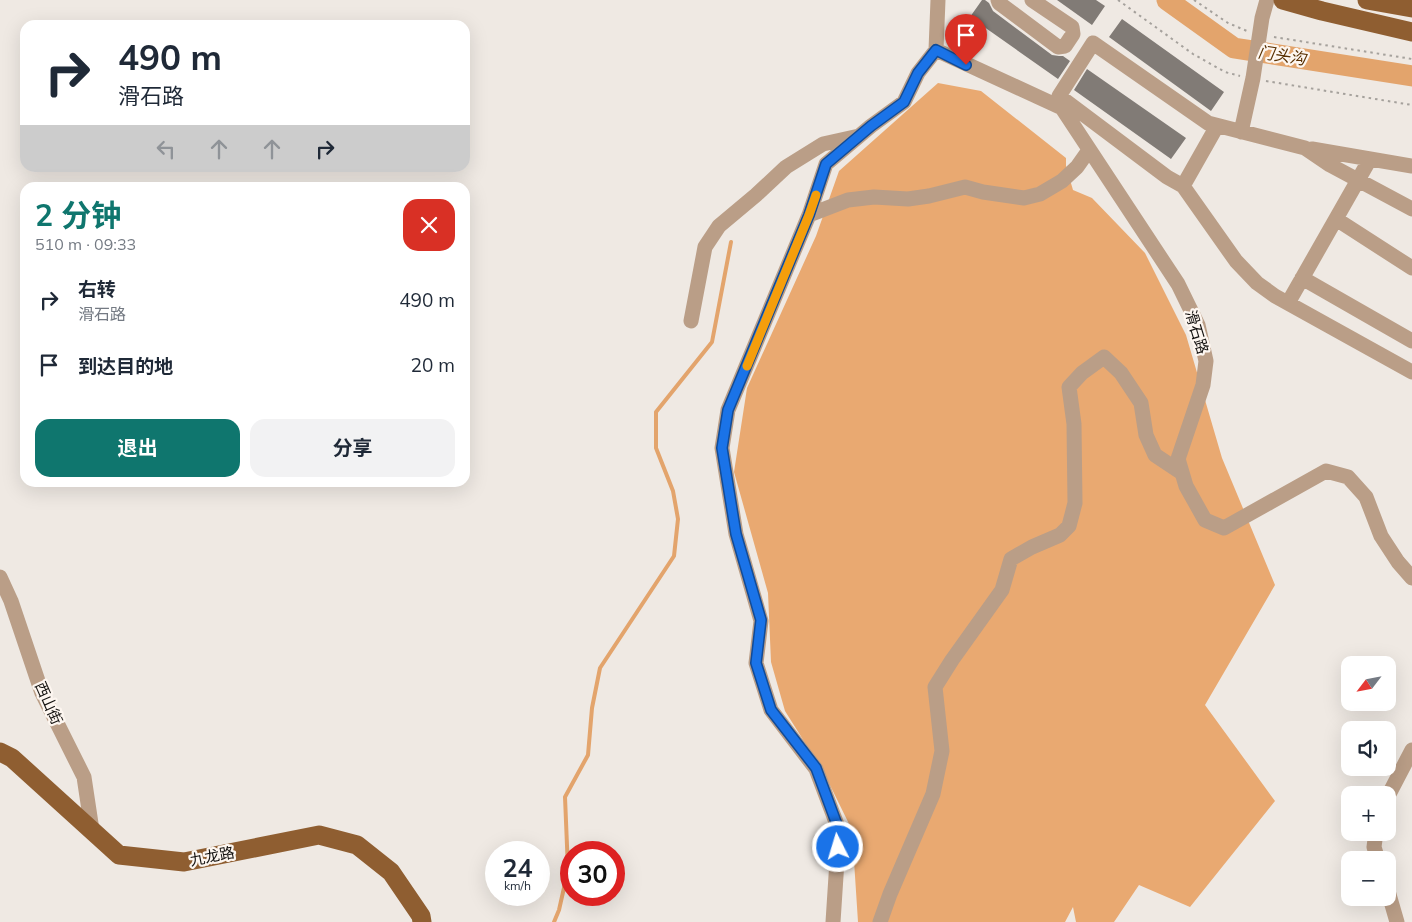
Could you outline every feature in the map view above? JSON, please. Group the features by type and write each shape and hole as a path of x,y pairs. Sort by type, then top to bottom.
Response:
{"main road":[{"path":"1283,0 1322,12 1412,32"},
{"path":"1367,0 1412,8"},
{"name":"九龙路","path":"0,752 12,758 119,855 184,862 319,835 357,845 391,872 421,916 422,922"}],"street":[{"path":"833,922 839,830 816,768 771,710 756,663 761,620 736,534 722,448 728,410 809,215 826,164 904,102 918,73 936,50 938,0"},
{"path":"998,0 999,3 1058,47 1065,46 1074,34 1072,27 1032,0"},
{"path":"1241,132 1267,0"},
{"path":"1412,166 1305,148 1208,123 1092,43 1059,96 1167,177 1183,186 1236,261 1257,284 1412,372"},
{"name":"滑石路","path":"936,50 1062,108 1178,284 1198,325 1206,361 1204,385 1178,459 1186,486 1205,520 1224,528 1326,471 1348,477 1366,497 1381,536 1398,562 1412,578"},
{"path":"1183,186 1218,126"},
{"path":"691,321 705,247 720,226 756,196 786,167 823,144 859,136"},
{"path":"1305,148 1330,165 1412,209"},
{"path":"809,215 848,200 874,197 908,198 928,196 965,187 983,192 1024,198 1040,194 1062,181 1077,167 1089,150"},
{"path":"1288,303 1370,159"},
{"path":"1336,219 1412,268"},
{"path":"1302,278 1412,341"},
{"path":"880,922 890,894 934,794 942,751 936,687 952,660 1002,590 1011,558 1060,535 1069,526 1075,503 1074,424 1069,387 1082,373 1104,357 1121,373 1141,403 1146,435 1155,455 1182,473"},
{"name":"西山街","path":"0,577 11,601 42,693 84,776 92,830"},
{"path":"1393,786 1412,750"},
{"path":"1392,906 1397,922"}],"path":[{"path":"1194,0 1228,23 1259,34 1412,59"}],"shaded area":[{"path":"938,83 981,91 1066,158 1066,166 1073,190 1092,198 1145,253 1186,335 1222,458 1275,585 1205,705 1275,801 1190,907 1139,885 1114,922 1076,922 1073,907 1065,922 858,922 852,830 824,773 785,711 771,662 768,593 734,472 747,388 816,236 839,171"}],"building":[{"path":"982,0 989,3 993,11 1052,55 1063,56 1070,61 1058,79 970,17"},
{"path":"1057,0 1096,0 1105,6 1092,25"},
{"path":"1122,19 1224,92 1211,111 1109,37"},
{"path":"1087,69 1186,138 1171,159 1074,90"}],"waterway":[{"name":"门头沟","path":"1167,0 1234,48 1412,76"},
{"path":"554,922 559,910 568,870 565,797 588,755 592,708 600,668 674,556 678,519 673,491 656,448 656,412 712,342 731,242"}],"slow traffic":[{"path":"747,366 816,195"}],"route":[{"path":"838,847 839,830 816,768 771,710 756,663 761,620 736,534 722,448 728,410 809,215 826,164 871,126 904,102 918,73 936,50 966,65"}]}
